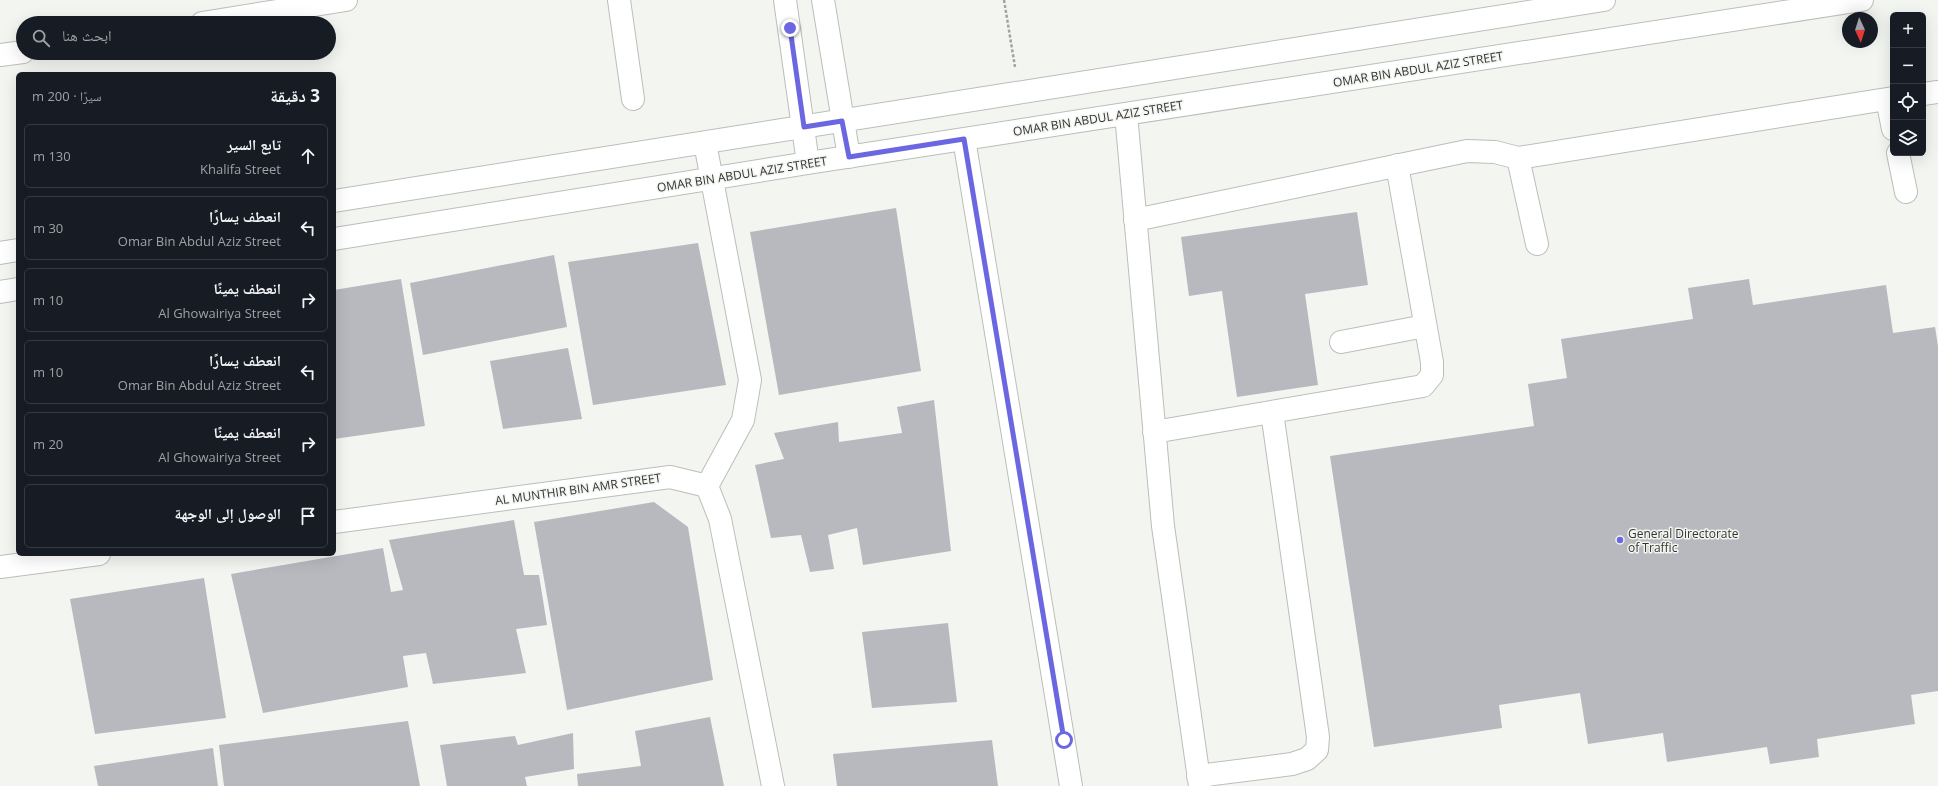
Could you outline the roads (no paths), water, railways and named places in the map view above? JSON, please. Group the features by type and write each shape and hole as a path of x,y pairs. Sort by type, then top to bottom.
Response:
{"street":[{"path":"246,16 346,0"},
{"path":"619,0 633,99"},
{"path":"785,0 808,163"},
{"path":"823,0 849,157"},
{"path":"336,200 705,143 1604,0"},
{"name":"OMAR BIN ABDUL AZIZ STREET","path":"336,239 808,163 1862,0"},
{"path":"0,55 16,53"},
{"path":"1926,94 1938,92"},
{"path":"1135,220 1467,151 1495,152 1518,158 1890,98"},
{"path":"1126,114 1163,526 1199,781 1292,764 1307,759 1317,750 1318,737 1272,412"},
{"path":"964,139 1071,786"},
{"path":"705,143 750,380 743,420 707,486 720,519 773,786"},
{"path":"1899,156 1906,192"},
{"path":"1518,158 1537,244"},
{"path":"1154,432 1423,386 1432,375 1397,165"},
{"path":"0,253 16,250"},
{"path":"0,292 16,289"},
{"path":"1341,342 1425,326"},
{"name":"AL MUNTHIR BIN AMR STREET","path":"336,522 670,477 707,486"},
{"path":"0,567 84,556"}],"place":[{"name":"General Directorate of Traffic","path":"1620,540"}]}
